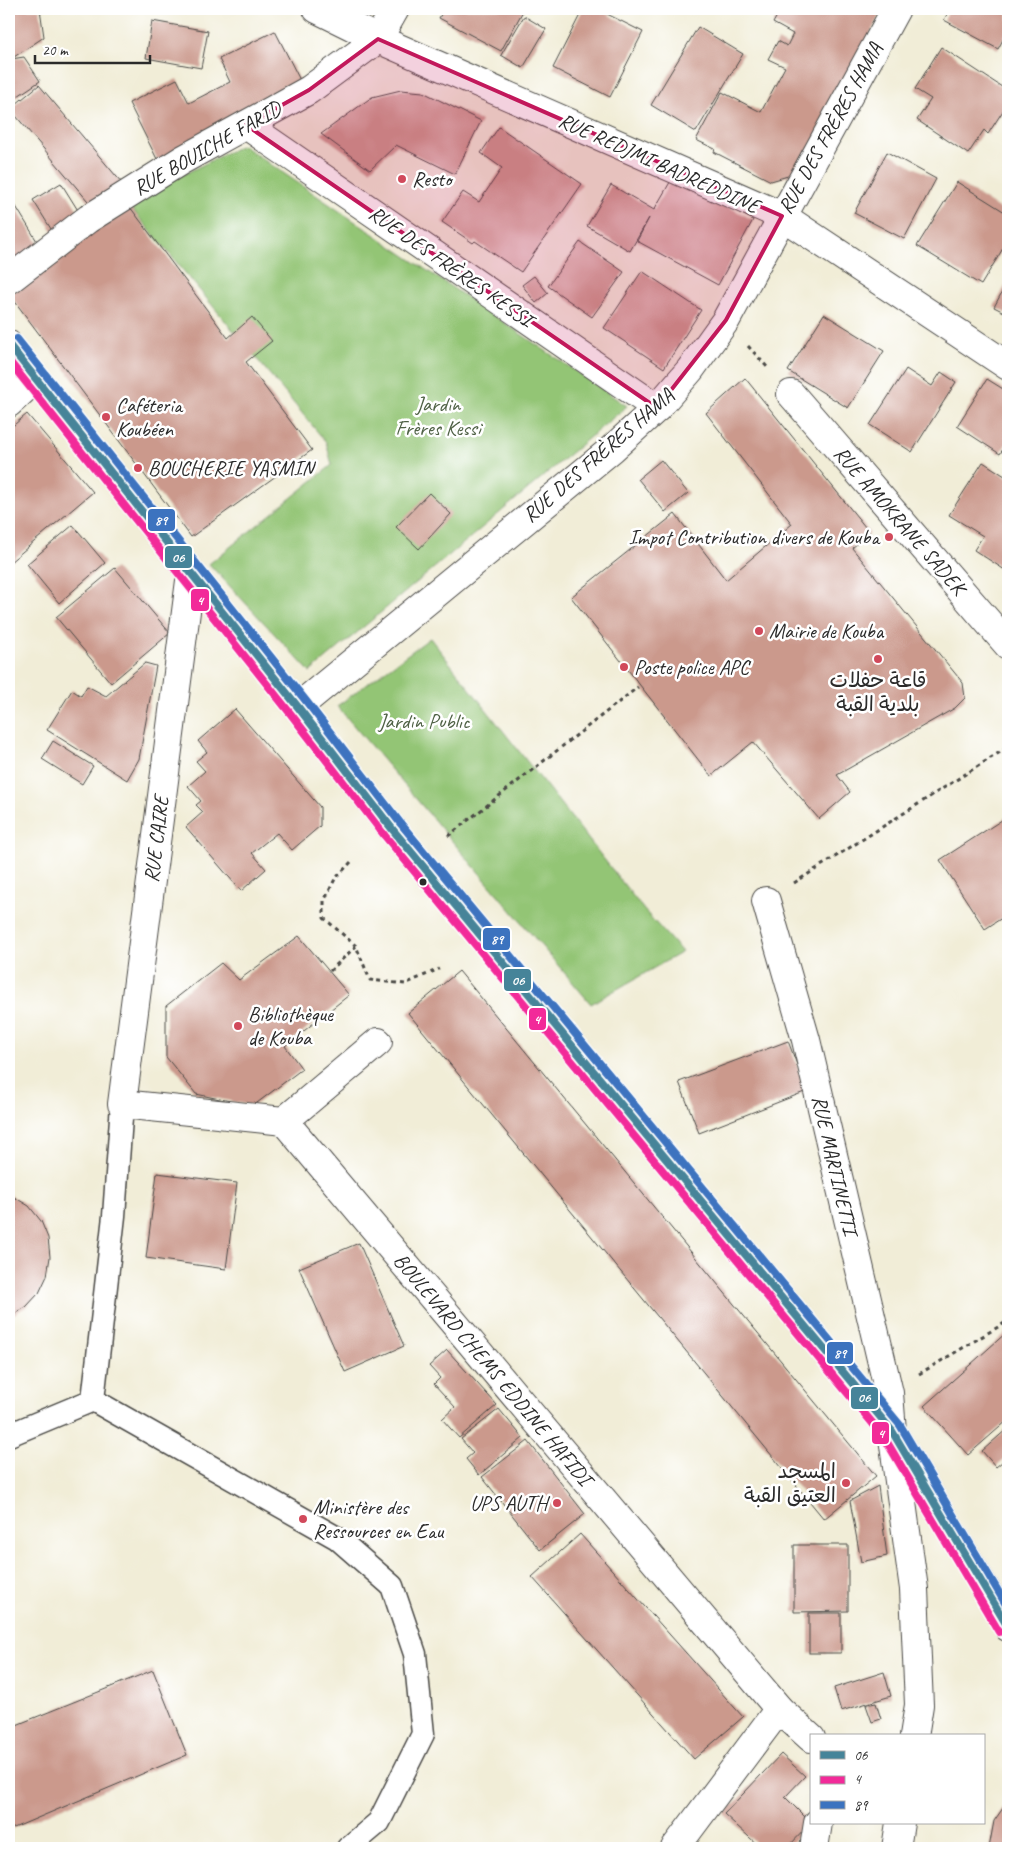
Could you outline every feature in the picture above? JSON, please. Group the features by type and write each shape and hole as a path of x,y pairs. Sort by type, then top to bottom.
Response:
{"street":[{"name":"RUE REDJMI BADREDDINE","path":"317,9 378,40 782,216 1008,366"},
{"name":"RUE BOUICHE FARID","path":"9,280 88,219 182,160 310,90 378,40 395,9"},
{"name":"RUE DES FRÈRES HAMA","path":"298,707 612,448 657,408 690,370 726,320 896,9"},
{"name":"RUE DES FRÈRES KESSI","path":"246,125 657,408"},
{"path":"9,346 298,707 393,830 892,1431 1008,1627"},
{"path":"9,403 36,379"},
{"name":"RUE AMOKRANE SADEK","path":"791,394 1008,645"},
{"name":"RUE CAIRE","path":"122,1104 191,573"},
{"name":"RUE MARTINETTI","path":"766,901 806,1040 889,1393 892,1431 914,1589 919,1705 914,1734"},
{"path":"122,1104 284,1121 378,1042"},
{"name":"BOULEVARD CHEMS EDDINE HAFIDI","path":"284,1121 779,1709 810,1736"},
{"path":"674,1848 779,1709"},
{"path":"814,1848 818,1824"},
{"path":"896,1848 900,1824"}],"lane":[{"path":"93,1400 114,1216 122,1104"},
{"path":"9,1435 93,1400"},
{"path":"93,1400 337,1538 392,1586 415,1654 423,1734 379,1822 348,1848"}],"path":[{"path":"726,320 791,394"},
{"path":"448,836 638,687"},
{"path":"766,901 1008,747"},
{"path":"351,862 335,878 324,901 324,918 356,946 370,980 405,984 439,969"},
{"path":"330,971 356,946"},
{"path":"889,1393 1008,1321"}],"highlighted area":[{"path":"378,39 782,216 726,320 657,408 246,125 309,90"}],"green space":[{"name":"Jardin Frères Kessi","path":"242,145 627,406 310,672 209,564 332,465 326,442 127,203"},
{"name":"Jardin Public","path":"430,638 644,910 682,952 591,1004 337,706"}],"building":[{"path":"9,9 40,9 44,37 11,59 24,57 40,81 9,102"},
{"path":"444,9 524,9 501,51 439,18"},
{"path":"583,9 597,9 643,32 610,97 553,68"},
{"path":"781,9 883,9 798,173 771,181 714,152 715,149 696,140 722,92 761,112 785,67 768,59 778,41 787,46 793,34 773,23"},
{"path":"950,9 1008,9 1008,30 998,49 944,20"},
{"path":"524,16 546,29 523,68 501,55"},
{"path":"152,21 208,31 201,68 146,58"},
{"path":"698,27 743,54 696,132 651,105"},
{"path":"275,31 304,88 158,161 129,103 177,79 189,103 230,82 219,59"},
{"path":"941,47 1008,91 1008,103 988,134 984,130 968,154 917,120 931,99 915,89"},
{"path":"39,85 122,183 93,207 10,109"},
{"path":"401,90 423,92 481,121 455,174 396,145 370,170 321,134 372,97"},
{"path":"499,127 582,184 521,272 475,241 473,243 442,222 463,192 479,202 502,168 481,153"},
{"path":"887,152 936,179 904,239 854,213"},
{"path":"673,177 753,220 718,285 637,241 649,218 630,251 587,226 611,185 654,210"},
{"path":"957,182 1008,214 1008,240 981,285 917,246"},
{"path":"61,183 84,220 56,237 33,200"},
{"path":"9,195 43,251 9,273"},
{"path":"127,203 228,338 252,317 272,341 246,362 312,450 191,537 10,295"},
{"path":"580,242 624,272 592,317 548,286"},
{"path":"642,271 701,310 664,368 604,328"},
{"path":"534,276 548,293 536,303 522,285"},
{"path":"1008,281 1008,314 994,307"},
{"path":"824,314 884,351 848,408 788,371"},
{"path":"906,369 932,386 941,372 956,382 912,452 870,425"},
{"name":"Mairie de Kouba","path":"745,378 870,533 852,548 963,683 965,698 955,708 837,775 850,792 819,819 753,742 711,776 571,597 675,514 726,580 792,524 706,413"},
{"path":"987,379 1008,392 1008,441 1000,454 957,426"},
{"path":"27,414 93,492 9,563 9,429"},
{"path":"661,460 688,493 665,512 638,479"},
{"path":"983,462 1008,478 1008,572 974,550 983,536 949,515"},
{"path":"429,493 451,514 419,549 396,527"},
{"path":"73,525 105,563 59,603 27,564"},
{"path":"115,568 170,633 111,683 56,617"},
{"path":"145,663 156,666 139,759 127,780 47,730 72,690 81,696 87,686 106,696"},
{"path":"235,709 320,807 320,826 292,850 277,833 252,853 266,869 241,891 186,827 203,812 196,805 201,801 188,786 205,771 196,761 207,752 198,741"},
{"path":"53,741 93,766 82,784 42,759"},
{"path":"1008,816 1008,914 985,929 940,860"},
{"name":"Bibliothèque de Kouba","path":"299,936 349,995 285,1046 302,1069 253,1106 196,1094 166,1057 166,1006 221,963 239,980"},
{"path":"459,971 876,1476 824,1519 408,1013"},
{"path":"788,1041 807,1091 699,1133 679,1082"},
{"path":"157,1173 237,1183 226,1269 146,1258"},
{"path":"9,1194 29,1206 41,1221 48,1238 50,1257 47,1276 39,1293 26,1307 9,1317"},
{"path":"359,1243 404,1346 345,1372 299,1268"},
{"path":"1007,1332 1008,1420 968,1455 924,1406"},
{"path":"447,1350 497,1405 459,1438 442,1419 455,1407 434,1384 440,1378 429,1366"},
{"path":"499,1409 523,1438 479,1475 466,1459 473,1453 461,1439"},
{"path":"1008,1428 1008,1457 996,1467 982,1451"},
{"path":"528,1441 585,1514 540,1550 482,1477"},
{"path":"878,1486 887,1556 861,1562 850,1501"},
{"path":"580,1534 743,1717 694,1759 532,1577"},
{"path":"794,1545 848,1545 848,1611 794,1612"},
{"path":"809,1613 841,1613 841,1653 809,1653"},
{"path":"153,1670 187,1755 9,1830 9,1728"},
{"path":"884,1672 891,1696 841,1711 834,1688"},
{"path":"876,1703 881,1719 872,1722 866,1705"},
{"path":"781,1754 805,1776 785,1797 810,1824 787,1848 761,1848 724,1814"},
{"path":"1008,1801 1008,1848 989,1848 994,1821"}],"transit line":[{"name":"89","path":"17,339 306,701 401,824 900,1425 1008,1608"},
{"name":"06","path":"9,345 298,707 393,830 892,1431 1008,1627"},
{"name":"4","path":"9,361 290,713 385,836 884,1437 999,1632"}],"place":[{"name":"Resto","path":"402,179"},
{"name":"Caféteria Koubéen","path":"106,417"},
{"name":"BOUCHERIE YASMIN","path":"138,468"},
{"name":"Impot Contribution divers de Kouba","path":"889,537"},
{"name":"Mairie de Kouba","path":"759,631"},
{"name":"قاعة حفلات بلدية القبة","path":"878,659"},
{"name":"Poste police APC","path":"624,667"},
{"name":"Bibliothèque de Kouba","path":"238,1026"},
{"name":"المسجد العتيق القبة","path":"846,1483"},
{"name":"UPS AUTH","path":"557,1503"},
{"name":"Ministère des Ressources en Eau","path":"303,1519"}]}
